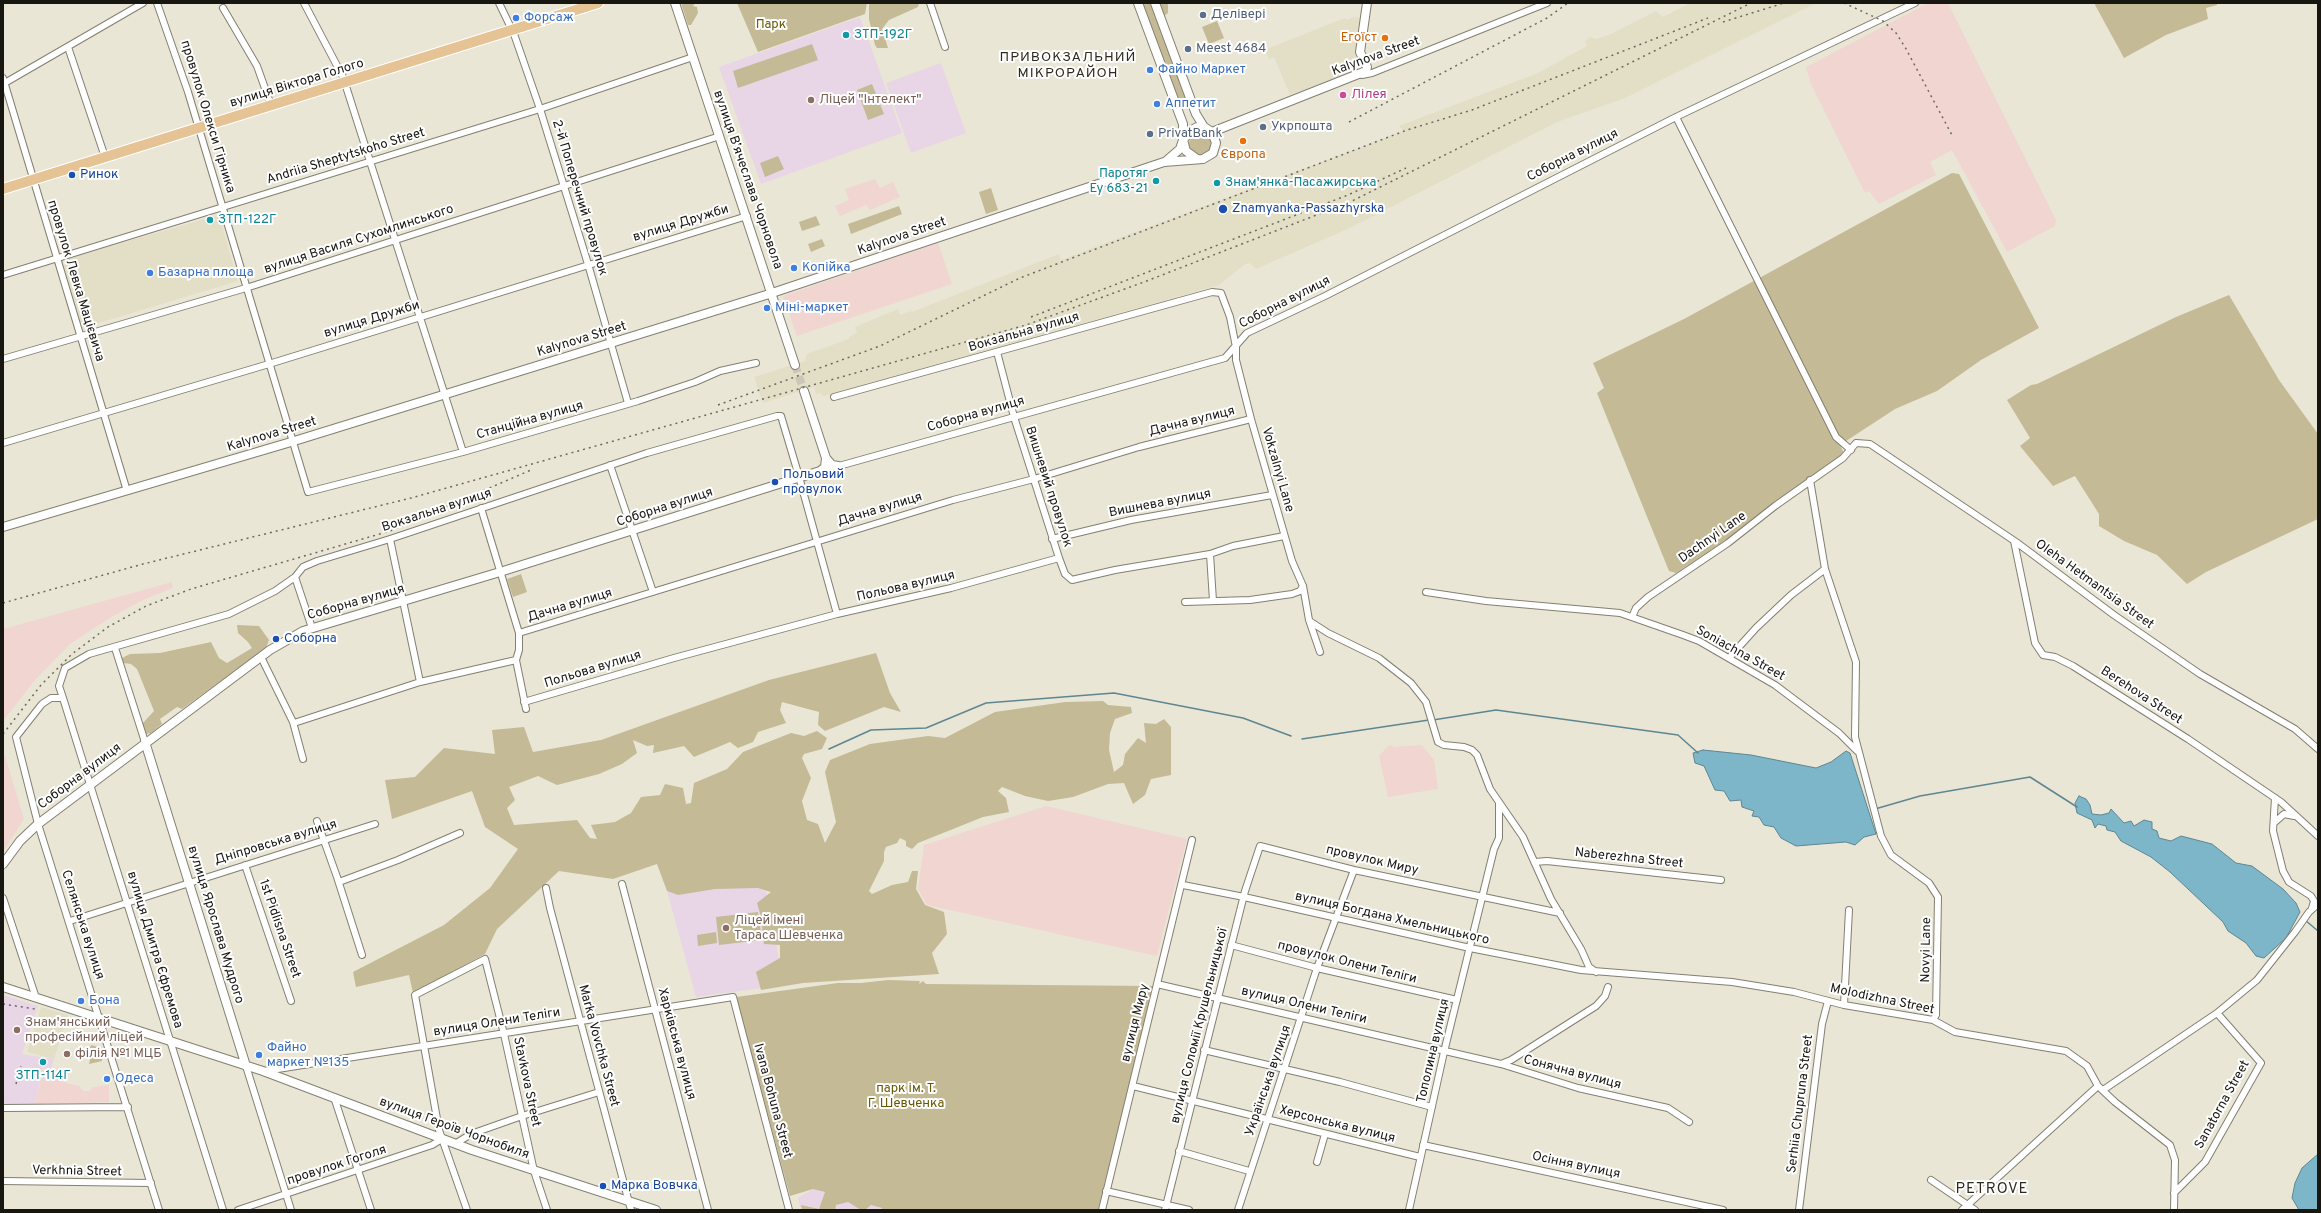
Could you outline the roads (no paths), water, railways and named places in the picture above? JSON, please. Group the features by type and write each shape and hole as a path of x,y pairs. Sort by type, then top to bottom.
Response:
{"main road":[{"name":"вулиця Віктора Голого","path":"3,189 598,3"}],"street":[{"path":"4,81 68,47 136,5 143,3"},
{"name":"провулок Олекси Гірника","path":"157,3 186,85 291,442 308,492"},
{"path":"304,3 345,82 463,452"},
{"name":"2-й Поперечний провулок","path":"499,3 513,30 540,108 612,343 628,403"},
{"name":"вулиця Вʼячеслава Чорновола","path":"675,3 795,365"},
{"path":"930,3 945,47"},
{"path":"1138,3 1180,114 1183,140 1186,151 1197,159"},
{"path":"1155,3 1196,114 1204,127 1212,132 1216,143 1213,153 1203,159 1164,162"},
{"path":"1360,75 1366,71 1367,67 1360,52 1367,3"},
{"name":"Kalynova Street","path":"1212,132 1360,75 1372,73 1547,3"},
{"name":"Соборна вулиця","path":"3,864 20,841 38,824 91,786 145,742 261,656 286,640 312,628 404,602 820,471 1224,358 1236,347 1247,333 1324,296 1676,117 1915,3"},
{"path":"222,8 257,66 271,105"},
{"path":"68,47 105,157"},
{"name":"Andriia Sheptytskoho Street","path":"3,275 540,108 693,57"},
{"name":"провулок Левка Мацієвича","path":"4,81 32,180 127,491"},
{"path":"1676,117 1836,438 1851,450"},
{"path":"1164,162 1177,153 1190,130 1197,127 1204,127"},
{"name":"вулиця Василя Сухомлинського","path":"3,359 246,288 720,136"},
{"name":"Kalynova Street","path":"3,527 291,442 772,293 1164,162"},
{"name":"вулиця Дружби","path":"3,443 269,364 746,216"},
{"name":"Вокзальна вулиця","path":"834,397 1212,292 1221,293"},
{"name":"Vokzalnyi Lane","path":"1221,293 1230,317 1236,347 1236,360 1251,419 1284,536 1292,561 1303,586 1309,620 1320,652"},
{"name":"Вишневий провулок","path":"997,352 1014,417 1059,558"},
{"name":"Станційна вулиця","path":"308,492 463,452 695,382 720,371 756,363"},
{"path":"804,391 826,458 832,465 838,466"},
{"name":"Вокзальна вулиця","path":"63,698 59,686 66,668 89,654 115,648 229,614 275,591 295,577 304,567 317,561 390,539 610,465 781,416 799,478"},
{"name":"Дачна вулиця","path":"519,633 953,500 1034,479 1138,447 1251,419"},
{"name":"Dachnyi Lane","path":"1632,617 1636,608 1648,597 1728,544 1851,450 1856,443"},
{"name":"Oleha Hetmantsia Street","path":"1856,443 1870,444 2014,541 2114,615 2235,696 2295,729 2318,749"},
{"path":"820,471 825,467 826,458"},
{"path":"610,465 653,592"},
{"path":"799,478 837,614"},
{"path":"1810,480 1824,569 1856,662 1855,737 1858,752"},
{"name":"Вишнева вулиця","path":"1052,539 1131,520 1272,495"},
{"path":"481,508 519,633 519,650 516,660 526,710"},
{"path":"1059,558 1065,574 1072,580 1115,570 1210,554 1284,536"},
{"path":"390,539 420,682"},
{"name":"Berehova Street","path":"2014,541 2034,643 2041,653 2074,666 2188,739 2275,798 2318,836"},
{"path":"1210,554 1213,601"},
{"name":"Польова вулиця","path":"524,702 674,658 837,614 951,588 1059,558"},
{"path":"1729,658 1756,628 1791,595 1824,569"},
{"path":"295,577 312,628"},
{"path":"1184,602 1250,600 1292,594 1300,591 1303,586"},
{"name":"Soniachna Street","path":"1426,592 1486,601 1620,613 1699,641 1775,685 1839,733 1858,752"},
{"path":"1309,620 1328,633 1379,658 1411,683 1426,702 1438,742 1444,745 1472,750 1477,755 1490,789 1522,838 1560,913 1590,967 1597,973"},
{"name":"вулиця Ярослава Мудрого","path":"115,648 291,1210"},
{"path":"261,656 294,723 303,759"},
{"path":"294,723 420,682 516,660"},
{"name":"Селянська вулиця","path":"63,698 52,698 42,704 16,737 38,824 101,1018 159,1210"},
{"name":"вулиця Дмитра Єфремова","path":"63,698 223,1210"},
{"name":"Novyi Lane","path":"1858,752 1884,842 1897,860 1929,883 1936,892 1939,903 1936,1015 1933,1020"},
{"path":"1965,1208 2100,1088 2217,1014 2257,980 2315,906 2312,896 2290,882 2283,871 2275,842 2275,798"},
{"path":"1482,897 1494,848 1499,838 1499,803"},
{"path":"2274,823 2281,815 2294,816"},
{"path":"317,821 339,882 362,955"},
{"name":"Дніпровська вулиця","path":"70,922 245,864 375,824"},
{"path":"339,882 398,860 460,833"},
{"name":"вулиця Миру","path":"1102,1210 1192,840"},
{"name":"провулок Миру","path":"1259,847 1264,846 1354,870 1560,913"},
{"name":"вулиця Соломії Крушельницької","path":"1166,1207 1231,945 1259,847"},
{"name":"Naberezhna Street","path":"1535,862 1547,861 1721,880"},
{"name":"1st Pidlisna Street","path":"245,864 292,1001"},
{"name":"Українська вулиця","path":"1238,1210 1250,1171 1269,1119 1317,968 1354,870"},
{"name":"Харківська вулиця","path":"622,884 708,1210"},
{"name":"вулиця Богдана Хмельницького","path":"1182,885 1244,897 1335,919 1470,948 1597,973"},
{"name":"Marka Vovchka Street","path":"546,888 580,1022 631,1210"},
{"name":"Тополина вулиця","path":"1409,1210 1444,1052 1482,897"},
{"path":"3,898 36,998"},
{"path":"1844,1005 1849,910"},
{"name":"провулок Олени Теліги","path":"1231,945 1317,968 1457,1000"},
{"name":"Stavkova Street","path":"424,1046 415,995 485,959 504,1034 534,1171 547,1210"},
{"name":"Molodizhna Street","path":"1597,973 1615,972 1732,982 1794,992 1844,1005 1933,1020 1955,1032 2066,1051 2087,1066 2100,1088 2170,1145 2175,1160 2174,1193"},
{"name":"вулиця Олени Теліги","path":"1157,984 1444,1052"},
{"path":"3,987 246,1066"},
{"path":"1501,1064 1518,1056 1596,1006 1605,996 1608,987"},
{"name":"вулиця Олени Теліги","path":"263,1071 733,997"},
{"name":"Ivana Bohuna Street","path":"733,997 789,1210"},
{"name":"Serhiia Chupruna Street","path":"1799,1210 1822,1024 1828,1001"},
{"name":"Sanatorna Street","path":"2174,1193 2205,1162 2261,1063 2217,1014"},
{"path":"424,1046 442,1139 467,1210"},
{"path":"1204,1050 1285,1069 1432,1107"},
{"name":"Сонячна вулиця","path":"1444,1052 1501,1064 1578,1088 1668,1108 1690,1122"},
{"name":"вулиця Героїв Чорнобиля","path":"246,1066 334,1097 455,1144 656,1210"},
{"name":"Херсонська вулиця","path":"1132,1086 1192,1099 1420,1157"},
{"path":"455,1144 471,1134 522,1116 599,1092"},
{"path":"334,1097 371,1210"},
{"path":"3,1108 128,1107"},
{"path":"1317,1162 1325,1134"},
{"name":"провулок Гоголя","path":"238,1210 358,1171 432,1145 442,1139"},
{"name":"Осіння вулиця","path":"1423,1145 1723,1210"},
{"path":"1179,1151 1250,1171"},
{"path":"1931,1180 1965,1208 1975,1210"},
{"name":"Verkhnia Street","path":"3,1181 151,1183"},
{"path":"1106,1191 1166,1207 1189,1210"},
{"path":"2174,1193 2174,1210"}],"water":[{"path":"1703,750 1751,755 1816,768 1831,762 1846,751 1850,753 1876,834 1864,837 1855,845 1846,842 1796,846 1781,838 1774,827 1764,825 1759,817 1752,816 1754,811 1742,807 1741,800 1730,801 1724,791 1715,790 1704,766 1695,763 1693,753"},
{"path":"2079,796 2086,799 2090,805 2092,814 2101,815 2109,813 2111,809 2124,823 2131,821 2134,826 2144,820 2152,822 2152,829 2157,831 2159,838 2171,841 2181,836 2212,844 2236,863 2252,866 2283,889 2296,903 2300,912 2286,938 2264,958 2256,956 2246,943 2228,931 2223,922 2170,872 2151,857 2121,841 2115,832 2107,830 2106,826 2098,824 2095,828 2092,820 2077,813 2075,803"},
{"path":"2318,1154 2318,1210 2299,1210 2292,1198 2295,1183 2302,1168"}],"waterway":[{"path":"829,749 871,730 926,728 986,703 1114,693 1243,718 1291,736"},
{"path":"1433,720 1496,710 1678,735 1698,753"},
{"path":"1302,739 1429,720"},
{"path":"1875,809 1920,796 2030,777 2077,807"},
{"path":"2305,920 2318,931"}],"tunnel":[{"path":"795,365 804,391"}],"railway":[{"path":"1349,122 1547,18 1568,3"},
{"path":"3,603 143,564 411,498 1026,325 1144,282 1350,202 1751,3"},
{"path":"1723,22 1784,3"},
{"path":"1844,3 1883,21 1896,33 1953,137"},
{"path":"718,405 880,346 1020,278 1407,130 1472,110 1708,18"},
{"path":"1031,317 1348,195 1406,168"},
{"path":"3,734 41,685 72,654 108,627 146,606 191,589 390,531 531,470"},
{"path":"3,1004 35,1009"},
{"path":"16,1084 21,1066"}],"place":[{"name":"Делівері","path":"1203,15"},
{"name":"Форсаж","path":"516,18"},
{"name":"ЗТП-192Г","path":"846,35"},
{"name":"Егоїст","path":"1385,38"},
{"name":"Meest 4684","path":"1188,49"},
{"name":"Файно Маркет","path":"1150,70"},
{"name":"Лілея","path":"1343,95"},
{"name":"Ліцей \"Інтелект\"","path":"811,100"},
{"name":"Аппетит","path":"1157,104"},
{"name":"Укрпошта","path":"1263,127"},
{"name":"PrivatBank","path":"1150,134"},
{"name":"Європа","path":"1243,141"},
{"name":"Ринок","path":"72,175"},
{"name":"Паротяг Еу 683-21","path":"1156,181"},
{"name":"Знам'янка-Пасажирська","path":"1217,183"},
{"name":"Znamyanka-Passazhyrska","path":"1223,209"},
{"name":"ЗТП-122Г","path":"210,220"},
{"name":"Копійка","path":"794,268"},
{"name":"Базарна площа","path":"150,273"},
{"name":"Міні-маркет","path":"767,308"},
{"name":"Польовий провулок","path":"775,482"},
{"name":"Соборна","path":"276,639"},
{"name":"Ліцей імені Тараса Шевченка","path":"726,928"},
{"name":"Бона","path":"81,1001"},
{"name":"Знам'янський професійний ліцей","path":"17,1030"},
{"name":"філія №1 МЦБ","path":"67,1054"},
{"name":"Файно маркет №135","path":"259,1055"},
{"name":"ЗТП-114Г","path":"43,1062"},
{"name":"Одеса","path":"107,1079"},
{"name":"Марка Вовчка","path":"603,1186"}],"district":[{"name":"ПРИВОКЗАЛЬНИЙ МІКРОРАЙОН","path":"1068,66"},
{"name":"PETROVE","path":"1992,1190"}],"park label":[{"name":"Парк","path":"771,25"},
{"name":"парк ім. Т. Г. Шевченка","path":"906,1096"}]}
